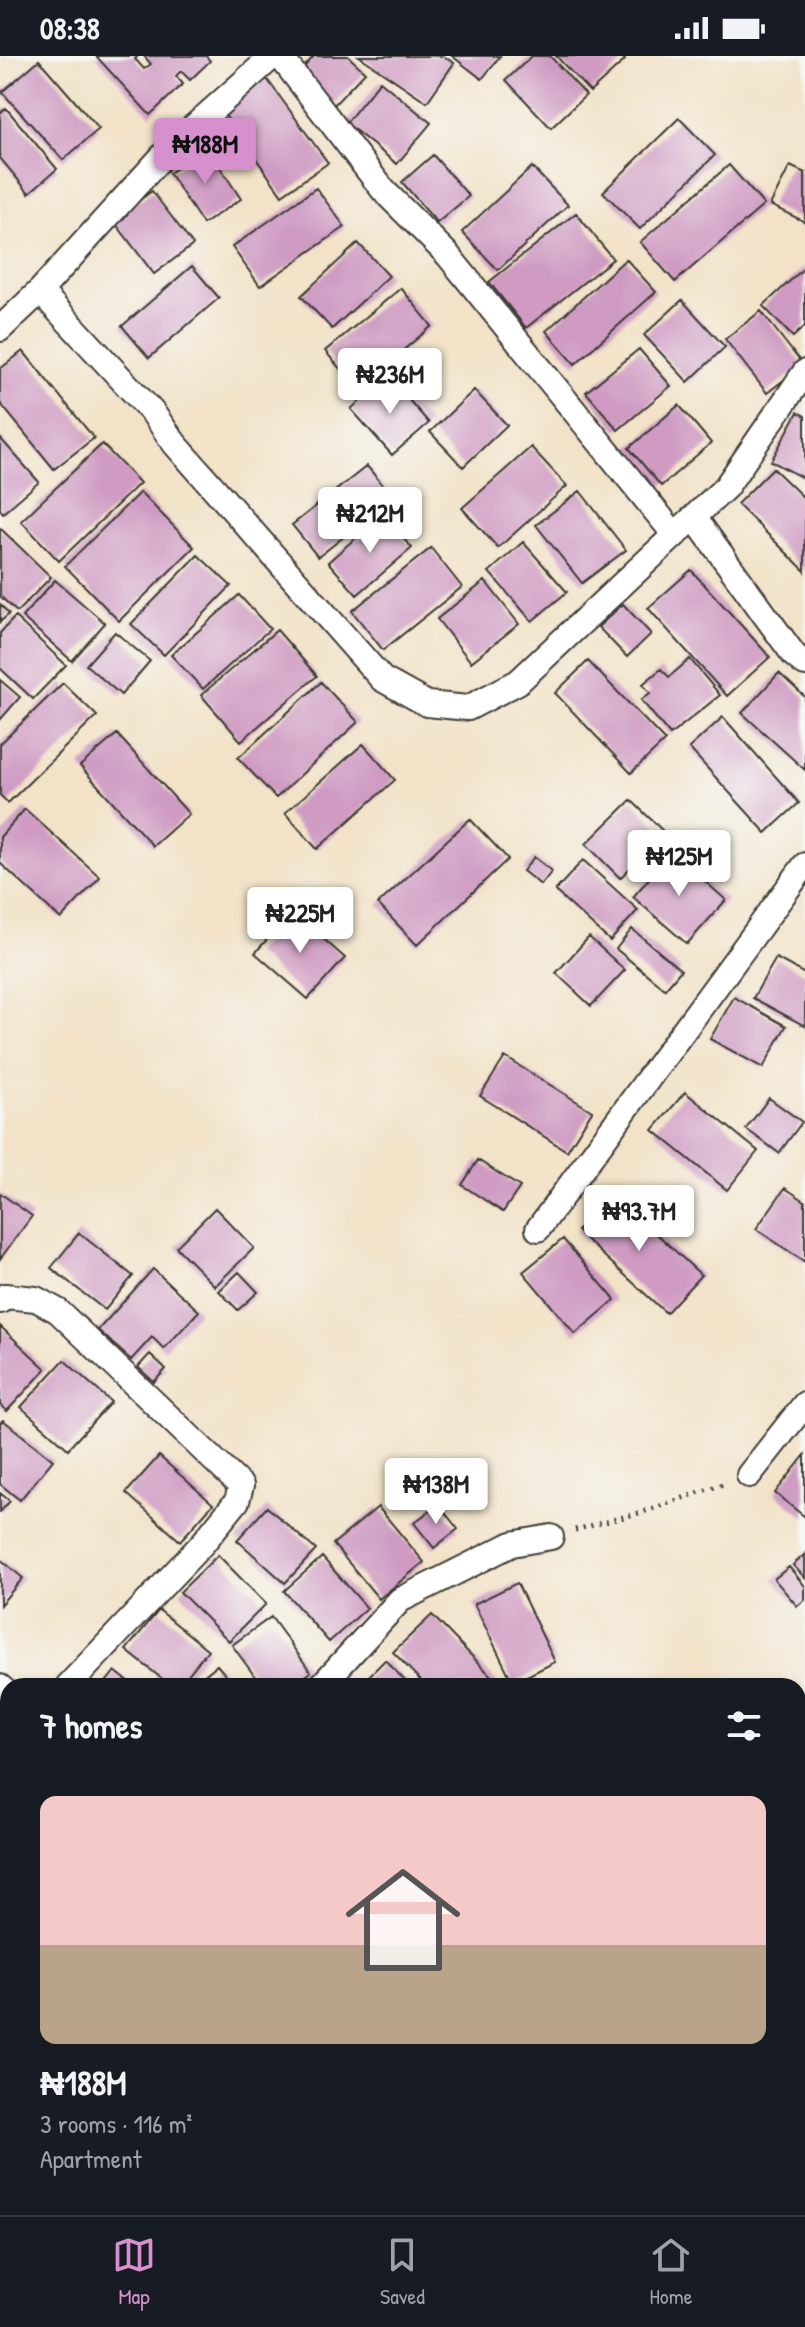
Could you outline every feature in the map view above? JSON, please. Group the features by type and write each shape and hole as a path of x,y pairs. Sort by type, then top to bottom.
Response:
{"street":[{"path":"0,329 40,291 169,149 273,56"},
{"path":"280,56 384,191 447,254 675,535"},
{"path":"40,291 153,413 175,444 382,679 427,704 468,708 518,682 726,487 805,372"},
{"path":"694,517 794,655 805,664"},
{"path":"538,1229 805,865"},
{"path":"0,1301 5,1296 36,1299 58,1311 241,1486 237,1501 203,1543 76,1678"},
{"path":"749,1475 802,1414"},
{"path":"328,1678 400,1600 512,1544 551,1537"}],"path":[{"path":"551,1537 643,1512 749,1475"}],"building":[{"path":"96,56 138,56 135,59 144,69 151,64 144,56 206,56 210,61 190,80 181,71 176,76 183,84 150,115"},
{"path":"314,56 348,56 365,72 333,106 298,74"},
{"path":"359,56 443,56 454,63 427,102"},
{"path":"452,56 500,56 482,79"},
{"path":"532,56 550,56 586,95 551,128 506,80"},
{"path":"556,56 621,56 625,60 590,92"},
{"path":"39,60 99,129 63,160 2,92"},
{"path":"267,79 328,163 282,195 222,111"},
{"path":"380,81 431,123 397,164 346,123"},
{"path":"6,108 57,169 29,193 0,158 0,113"},
{"path":"679,118 715,155 640,229 603,192"},
{"path":"208,149 241,199 203,224 169,173"},
{"path":"433,155 469,196 437,223 402,182"},
{"path":"729,165 764,205 675,282 640,242"},
{"path":"790,166 805,173 805,222 770,205"},
{"path":"532,167 568,205 498,270 462,232"},
{"path":"316,188 345,227 260,286 232,247"},
{"path":"152,191 193,245 154,274 113,220"},
{"path":"576,213 613,259 526,328 489,282"},
{"path":"358,243 389,276 332,329 301,296"},
{"path":"626,259 656,292 575,364 546,331"},
{"path":"192,266 219,298 149,358 122,326"},
{"path":"805,267 805,326 793,337 763,306"},
{"path":"401,288 432,326 357,389 325,351"},
{"path":"682,300 725,347 688,382 644,335"},
{"path":"761,311 803,365 767,393 725,339"},
{"path":"639,349 671,386 618,430 586,392"},
{"path":"23,351 94,438 54,469 0,403 0,369"},
{"path":"388,376 429,423 392,455 351,409"},
{"path":"474,390 507,425 463,467 430,432"},
{"path":"679,405 711,443 661,486 629,448"},
{"path":"798,412 805,416 805,479 771,461"},
{"path":"0,438 39,482 3,513 0,509"},
{"path":"102,444 140,483 59,561 21,521"},
{"path":"531,447 567,486 498,548 462,508"},
{"path":"367,466 393,498 318,557 292,525"},
{"path":"773,468 805,499 805,571 737,504"},
{"path":"580,491 626,550 582,583 536,525"},
{"path":"140,492 194,547 119,621 65,566"},
{"path":"382,515 412,548 357,595 328,562"},
{"path":"0,528 51,577 17,612 0,596"},
{"path":"523,542 567,592 532,621 489,572"},
{"path":"431,548 462,587 383,650 352,611"},
{"path":"198,555 231,586 164,655 131,624"},
{"path":"691,570 770,657 727,696 648,608"},
{"path":"55,580 105,623 72,661 22,617"},
{"path":"485,581 519,624 471,662 437,619"},
{"path":"239,595 270,629 203,689 171,655"},
{"path":"0,604 9,614 0,622"},
{"path":"623,604 651,634 627,657 598,627"},
{"path":"15,617 66,665 33,699 0,668 0,633"},
{"path":"277,630 317,676 241,741 201,695"},
{"path":"115,632 150,661 121,695 86,665"},
{"path":"690,659 720,695 670,735 641,700 650,693 643,684 661,669 669,677"},
{"path":"588,661 665,741 631,773 555,693"},
{"path":"779,673 805,697 805,770 742,713"},
{"path":"0,680 20,697 0,720"},
{"path":"321,682 358,722 276,798 238,758"},
{"path":"63,683 97,716 8,803 0,795 0,744"},
{"path":"723,717 799,803 766,833 689,748"},
{"path":"117,734 189,814 153,846 80,766"},
{"path":"363,744 395,780 317,849 285,813"},
{"path":"631,800 665,833 620,878 586,844"},
{"path":"25,809 100,877 61,919 0,863 0,837"},
{"path":"470,819 508,859 417,945 378,904"},
{"path":"672,852 726,900 687,944 633,897"},
{"path":"534,857 552,871 541,885 523,871"},
{"path":"583,860 638,910 610,941 555,891"},
{"path":"292,911 345,958 308,999 255,953"},
{"path":"632,929 681,970 665,989 616,949"},
{"path":"589,937 625,970 591,1006 556,973"},
{"path":"776,958 805,974 805,1026 753,998"},
{"path":"734,997 786,1026 763,1068 710,1039"},
{"path":"505,1057 592,1111 567,1151 480,1096"},
{"path":"685,1092 758,1151 727,1190 653,1130"},
{"path":"769,1098 802,1122 779,1153 746,1129"},
{"path":"478,1160 520,1187 503,1212 462,1185"},
{"path":"785,1188 805,1201 805,1262 756,1229"},
{"path":"0,1193 32,1216 0,1259"},
{"path":"613,1193 701,1275 666,1313 577,1231"},
{"path":"215,1208 254,1248 215,1286 176,1247"},
{"path":"79,1233 133,1276 105,1310 51,1268"},
{"path":"563,1239 615,1300 575,1334 523,1272"},
{"path":"153,1269 199,1311 164,1349 152,1337 131,1360 98,1330"},
{"path":"239,1272 258,1292 238,1310 219,1291"},
{"path":"0,1326 46,1369 7,1411 0,1405"},
{"path":"150,1354 166,1369 154,1382 138,1367"},
{"path":"64,1360 111,1402 68,1449 21,1407"},
{"path":"3,1420 53,1460 20,1500 0,1484 0,1423"},
{"path":"805,1455 805,1517 775,1493"},
{"path":"159,1456 213,1504 180,1541 126,1493"},
{"path":"0,1493 10,1501 0,1512"},
{"path":"438,1504 458,1529 434,1548 414,1523"},
{"path":"267,1507 316,1550 285,1583 237,1540"},
{"path":"378,1507 424,1562 379,1599 333,1544"},
{"path":"805,1554 805,1578 793,1565"},
{"path":"218,1555 266,1604 229,1641 180,1592"},
{"path":"322,1557 367,1608 329,1642 284,1591"},
{"path":"0,1559 23,1578 0,1605"},
{"path":"789,1567 805,1586 805,1600 797,1606 774,1579"},
{"path":"517,1583 555,1662 523,1678 511,1678 474,1604"},
{"path":"159,1610 208,1650 185,1678 161,1678 126,1650"},
{"path":"432,1615 493,1678 418,1678 393,1652"},
{"path":"271,1617 311,1672 303,1678 256,1678 232,1645"},
{"path":"385,1660 402,1678 367,1678"},
{"path":"217,1665 228,1678 201,1678"},
{"path":"115,1671 124,1678 109,1678"}]}
